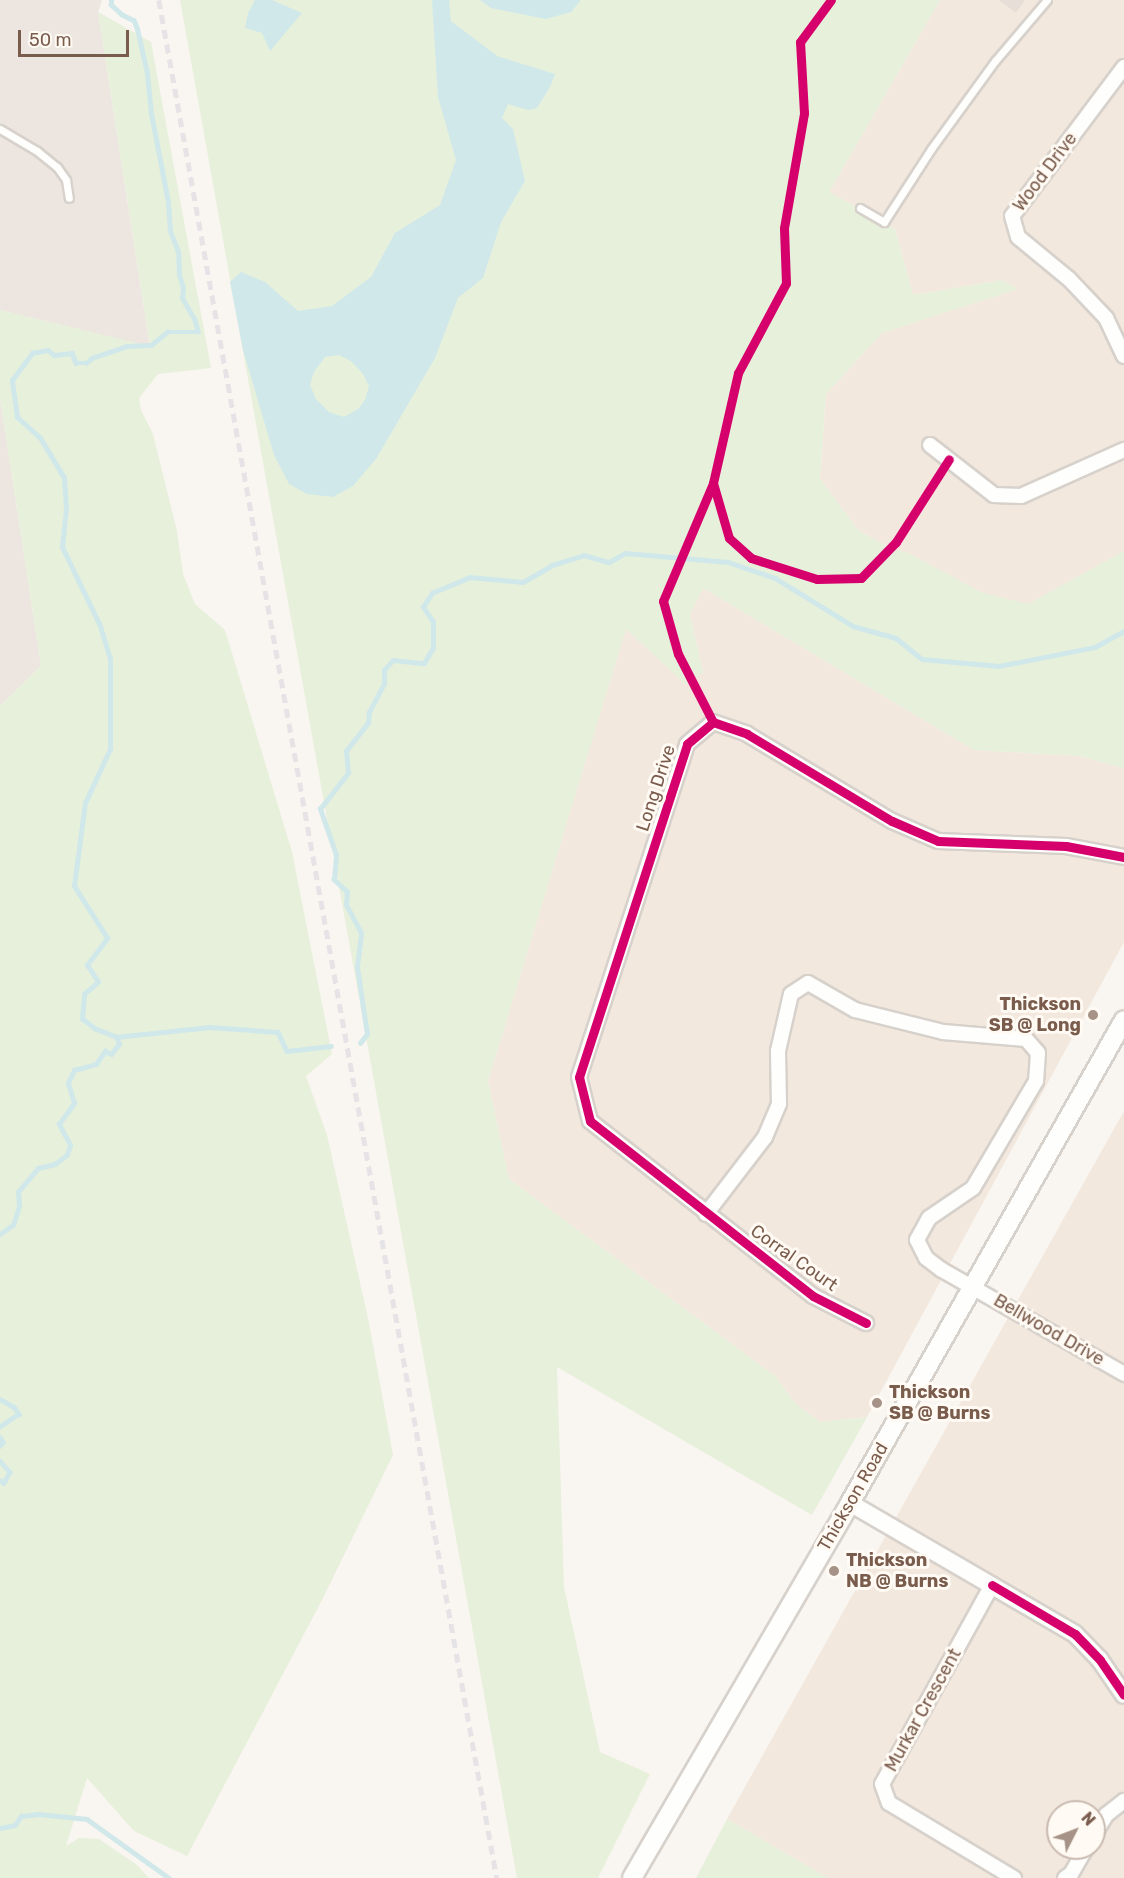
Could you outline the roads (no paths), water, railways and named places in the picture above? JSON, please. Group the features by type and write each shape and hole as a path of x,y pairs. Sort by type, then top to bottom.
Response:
{"main road":[{"name":"Thickson Road","path":"632,1878 850,1503 1124,1020"}],"street":[{"name":"Wood Drive","path":"1124,68 1012,216 1018,237 1069,279 1106,318 1124,356"},
{"path":"930,445 994,495 1021,496 1124,450"},
{"name":"Long Drive","path":"706,1214 590,1121 579,1077 687,744 696,736 713,722 747,734 892,821 938,841 1066,846 1124,856"},
{"name":"Bellwood Drive","path":"706,1214 765,1137 779,1104 778,1051 791,994 808,983 855,1010 877,1016 943,1032 1026,1039 1038,1053 1036,1081 973,1188 929,1218 917,1240 926,1258 942,1270 974,1286 1124,1374"},
{"name":"Corral Court","path":"706,1214 813,1296 866,1323"},
{"path":"850,1503 1075,1634 1100,1660 1124,1695"},
{"name":"Murkar Crescent","path":"992,1585 882,1784 889,1803 1014,1878"},
{"path":"1106,1815 1124,1800"},
{"path":"1065,1878 1071,1874 1079,1860"}],"lane":[{"path":"860,208 884,222 931,149 995,61 1047,0"},
{"path":"0,129 37,151 57,167 66,180 69,198"}],"water":[{"path":"255,0 272,0 302,13 270,51 262,33 245,28 248,13"},
{"path":"432,0 449,0 451,21 497,56 555,74 537,108 528,110 508,104 502,118 513,129 525,181 501,222 483,278 458,298 435,358 376,459 353,486 333,497 307,494 289,484 274,455 243,350 230,282 241,272 265,282 298,311 332,306 371,277 395,233 440,205 456,160 438,97","holes":["339,355 351,361 363,374 369,386 365,400 358,409 344,417 329,412 316,399 310,385 314,372 325,357"]},
{"path":"480,0 581,0 571,12 546,19 491,8"}],"waterway":[{"path":"0,1234 13,1225 19,1206 18,1192 38,1168 55,1164 67,1155 70,1145 59,1124 74,1103 68,1083 74,1070 96,1064 105,1051 111,1054 119,1044 116,1037 95,1029 82,1019 84,994 98,982 87,965 107,938 74,886 85,803 110,749 110,659 99,624 62,547 66,508 64,478 40,438 17,417 12,380 32,353 48,350 54,355 72,353 76,363 86,363 92,358 126,346 151,345 167,332 198,332 194,319 182,298 183,288 179,275 178,252 170,231 168,202 151,114 147,73 137,29 134,21 122,15 111,5 111,0"},
{"path":"360,1043 367,1034 357,967 361,933 346,905 347,892 334,880 336,855 320,809 348,773 346,751 368,723 369,712 384,684 384,670 393,660 424,663 433,648 433,622 423,607 432,593 470,577 523,582 552,565 584,555 609,562 625,553 728,562 775,578 853,626 896,638 922,659 999,666 1095,647 1124,631"},
{"path":"116,1037 209,1027 278,1032 287,1051 331,1046"},
{"path":"0,1399 14,1407 19,1414 0,1427"},
{"path":"0,1437 3,1442 0,1446"},
{"path":"0,1461 10,1472 4,1483 0,1481"},
{"path":"0,1828 15,1825 21,1816 39,1814 87,1819 169,1878"}],"railway":[{"path":"159,0 497,1878"}],"place":[{"name":"Thickson SB @ Long","path":"1093,1015"},
{"name":"Thickson SB @ Burns","path":"877,1403"},
{"name":"Thickson NB @ Burns","path":"834,1571"}]}
